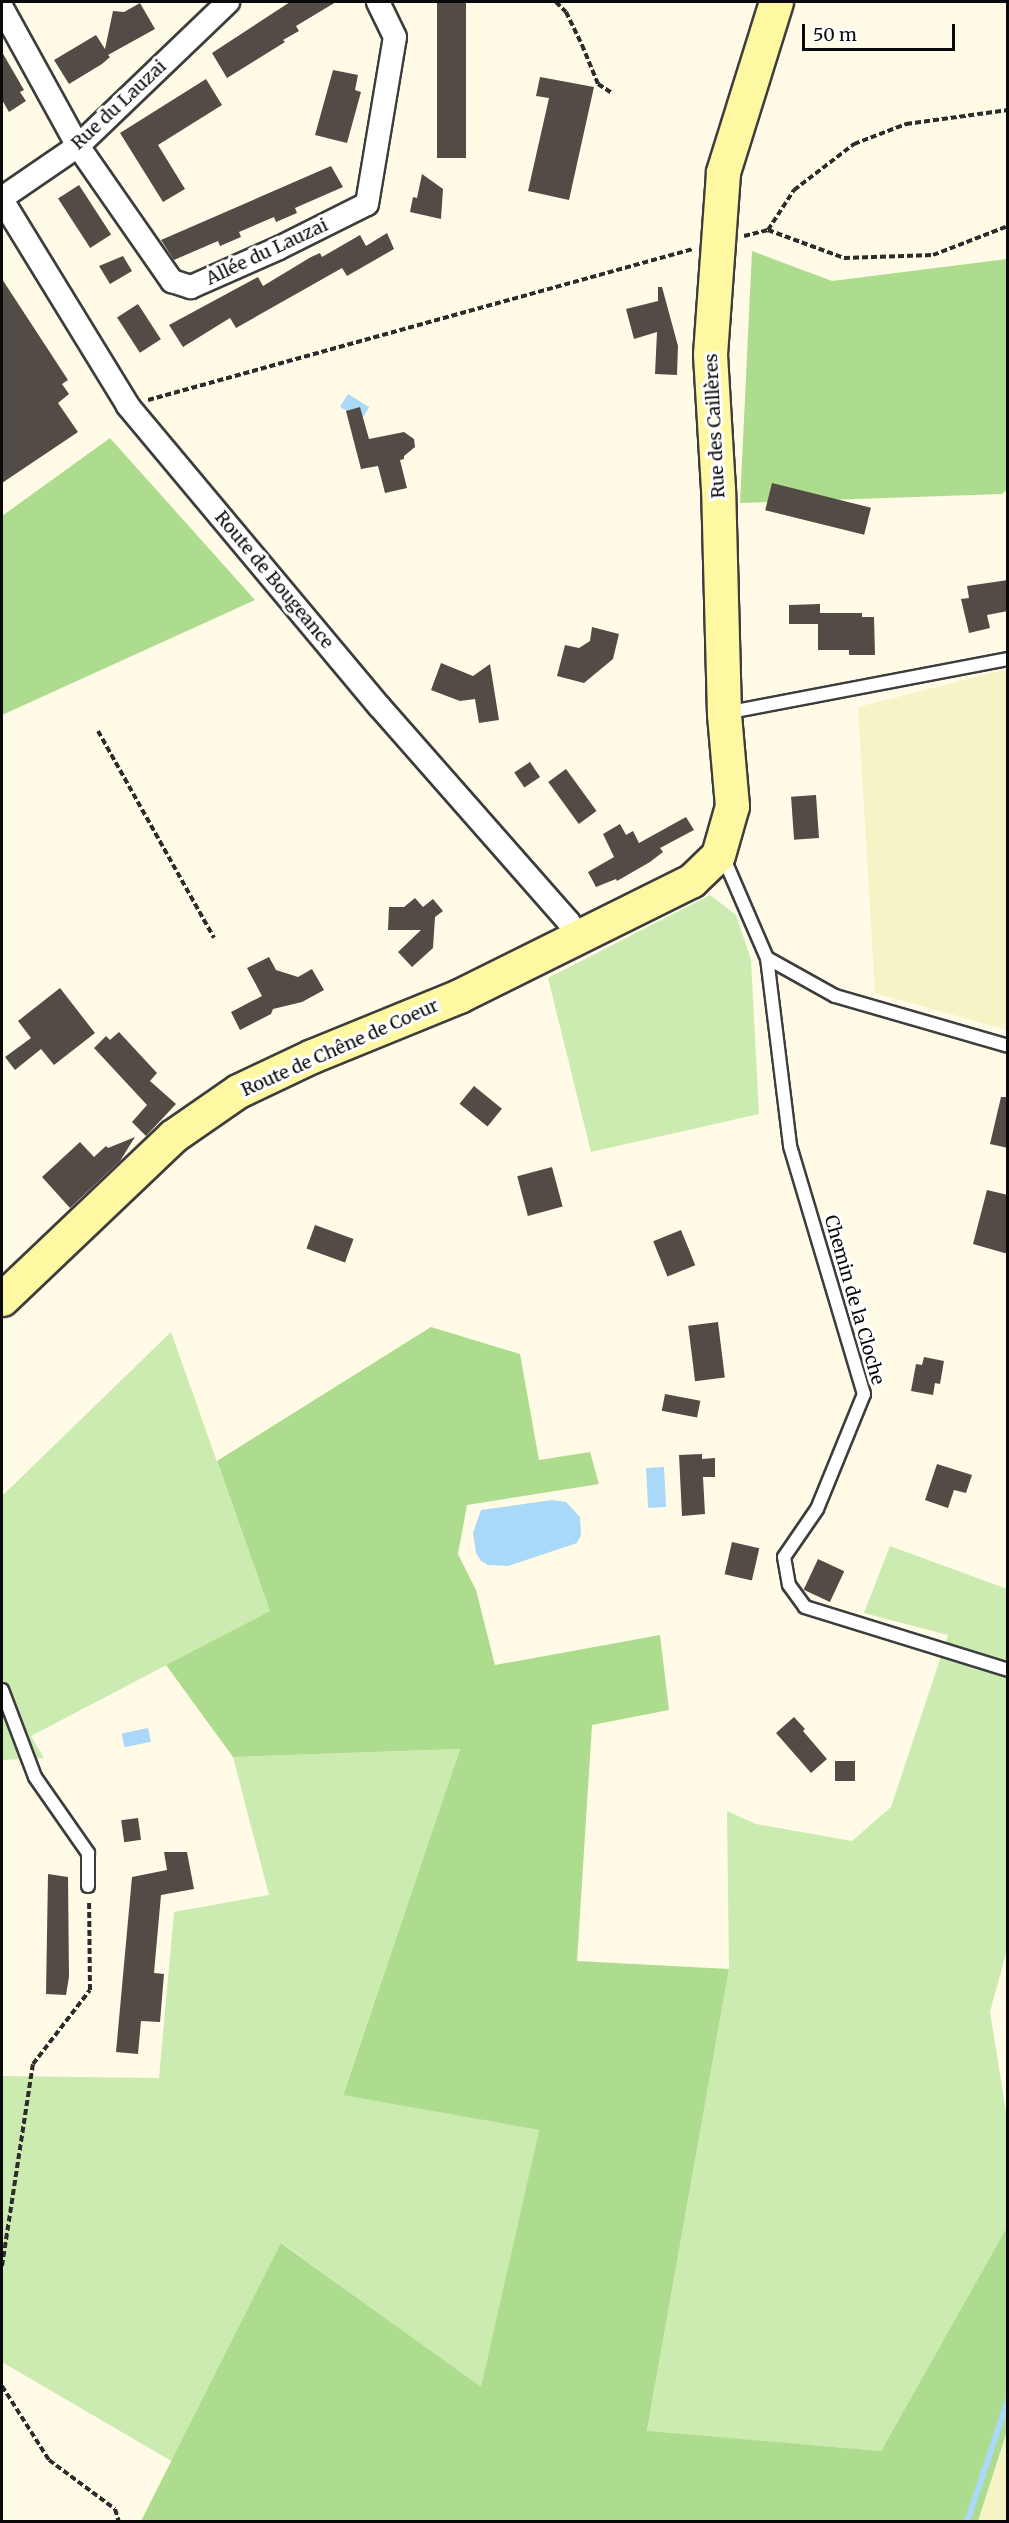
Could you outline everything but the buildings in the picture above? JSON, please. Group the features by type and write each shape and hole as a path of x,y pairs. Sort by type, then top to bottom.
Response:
{"street":[{"name":"Rue du Lauzai","path":"2,199 78,146 228,2"},
{"name":"Allée du Lauzai","path":"2,8 78,146 172,281 191,287 279,248 367,204 395,37 378,2"},
{"name":"Rue des Caillères","path":"718,855 732,806 724,714 718,489 710,354 723,172 776,2"},
{"name":"Route de Bougeance","path":"2,199 128,406 379,706 578,935"},
{"name":"Route de Chêne de Coeur","path":"2,1299 173,1136 238,1091 312,1056 459,996 578,935 691,881 718,855"}],"lane":[{"path":"724,714 1008,659"},
{"name":"Chemin de la Cloche","path":"718,855 725,861 767,958 790,1146 864,1394 817,1509 784,1557 789,1585 805,1607 1008,1670"},
{"path":"767,958 835,996 1008,1046"},
{"path":"2,1690 35,1778 88,1853 88,1886"}],"path":[{"path":"556,2 566,12 598,84 612,93"},
{"path":"1008,110 906,124 854,144 794,190 768,230 844,258 933,255 1008,226"},
{"path":"128,406 718,242"},
{"path":"98,731 214,938"},
{"path":"2,2265 33,2064 90,1990 88,1886"},
{"path":"2,2386 49,2460 115,2509 119,2522"}],"shaded area":[{"path":"1008,669 1007,1030 875,993 858,707"},
{"path":"1007,2431 1007,2521 978,2521"}],"green space":[{"path":"752,251 832,281 1007,259 1007,490 1002,494 740,503"},
{"path":"110,438 255,600 2,715 2,516"},
{"path":"710,895 736,915 751,960 759,1114 591,1152 548,978"},
{"path":"431,1327 520,1354 539,1460 590,1452 599,1484 467,1505 458,1554 476,1590 495,1665 660,1635 669,1710 592,1725 577,1961 729,1969 647,2431 881,2451 1007,2227 1007,2431 978,2521 141,2521 281,2243 481,2387 539,2130 343,2095 460,1749 233,1757 166,1665 270,1611 217,1461"},
{"path":"171,1332 270,1611 31,1736 44,1758 2,1760 2,1496"},
{"path":"890,1546 1007,1589 1008,1946 990,2012 1007,2118 1007,2227 881,2451 647,2432 729,1969 727,1811 756,1824 852,1841 891,1807 948,1635 864,1613"},
{"path":"460,1749 343,2094 539,2130 481,2388 282,2243 173,2462 2,2362 2,2076 159,2078 174,1912 269,1895 233,1757"}],"water":[{"path":"348,394 369,407 361,420 340,407"},
{"path":"664,1467 666,1507 648,1508 646,1468"},
{"path":"552,1500 566,1502 580,1517 581,1535 577,1543 508,1566 488,1565 481,1561 476,1553 473,1533 481,1510"},
{"path":"148,1728 151,1742 125,1747 122,1734"}],"waterway":[{"path":"967,2522 1008,2400"}]}
